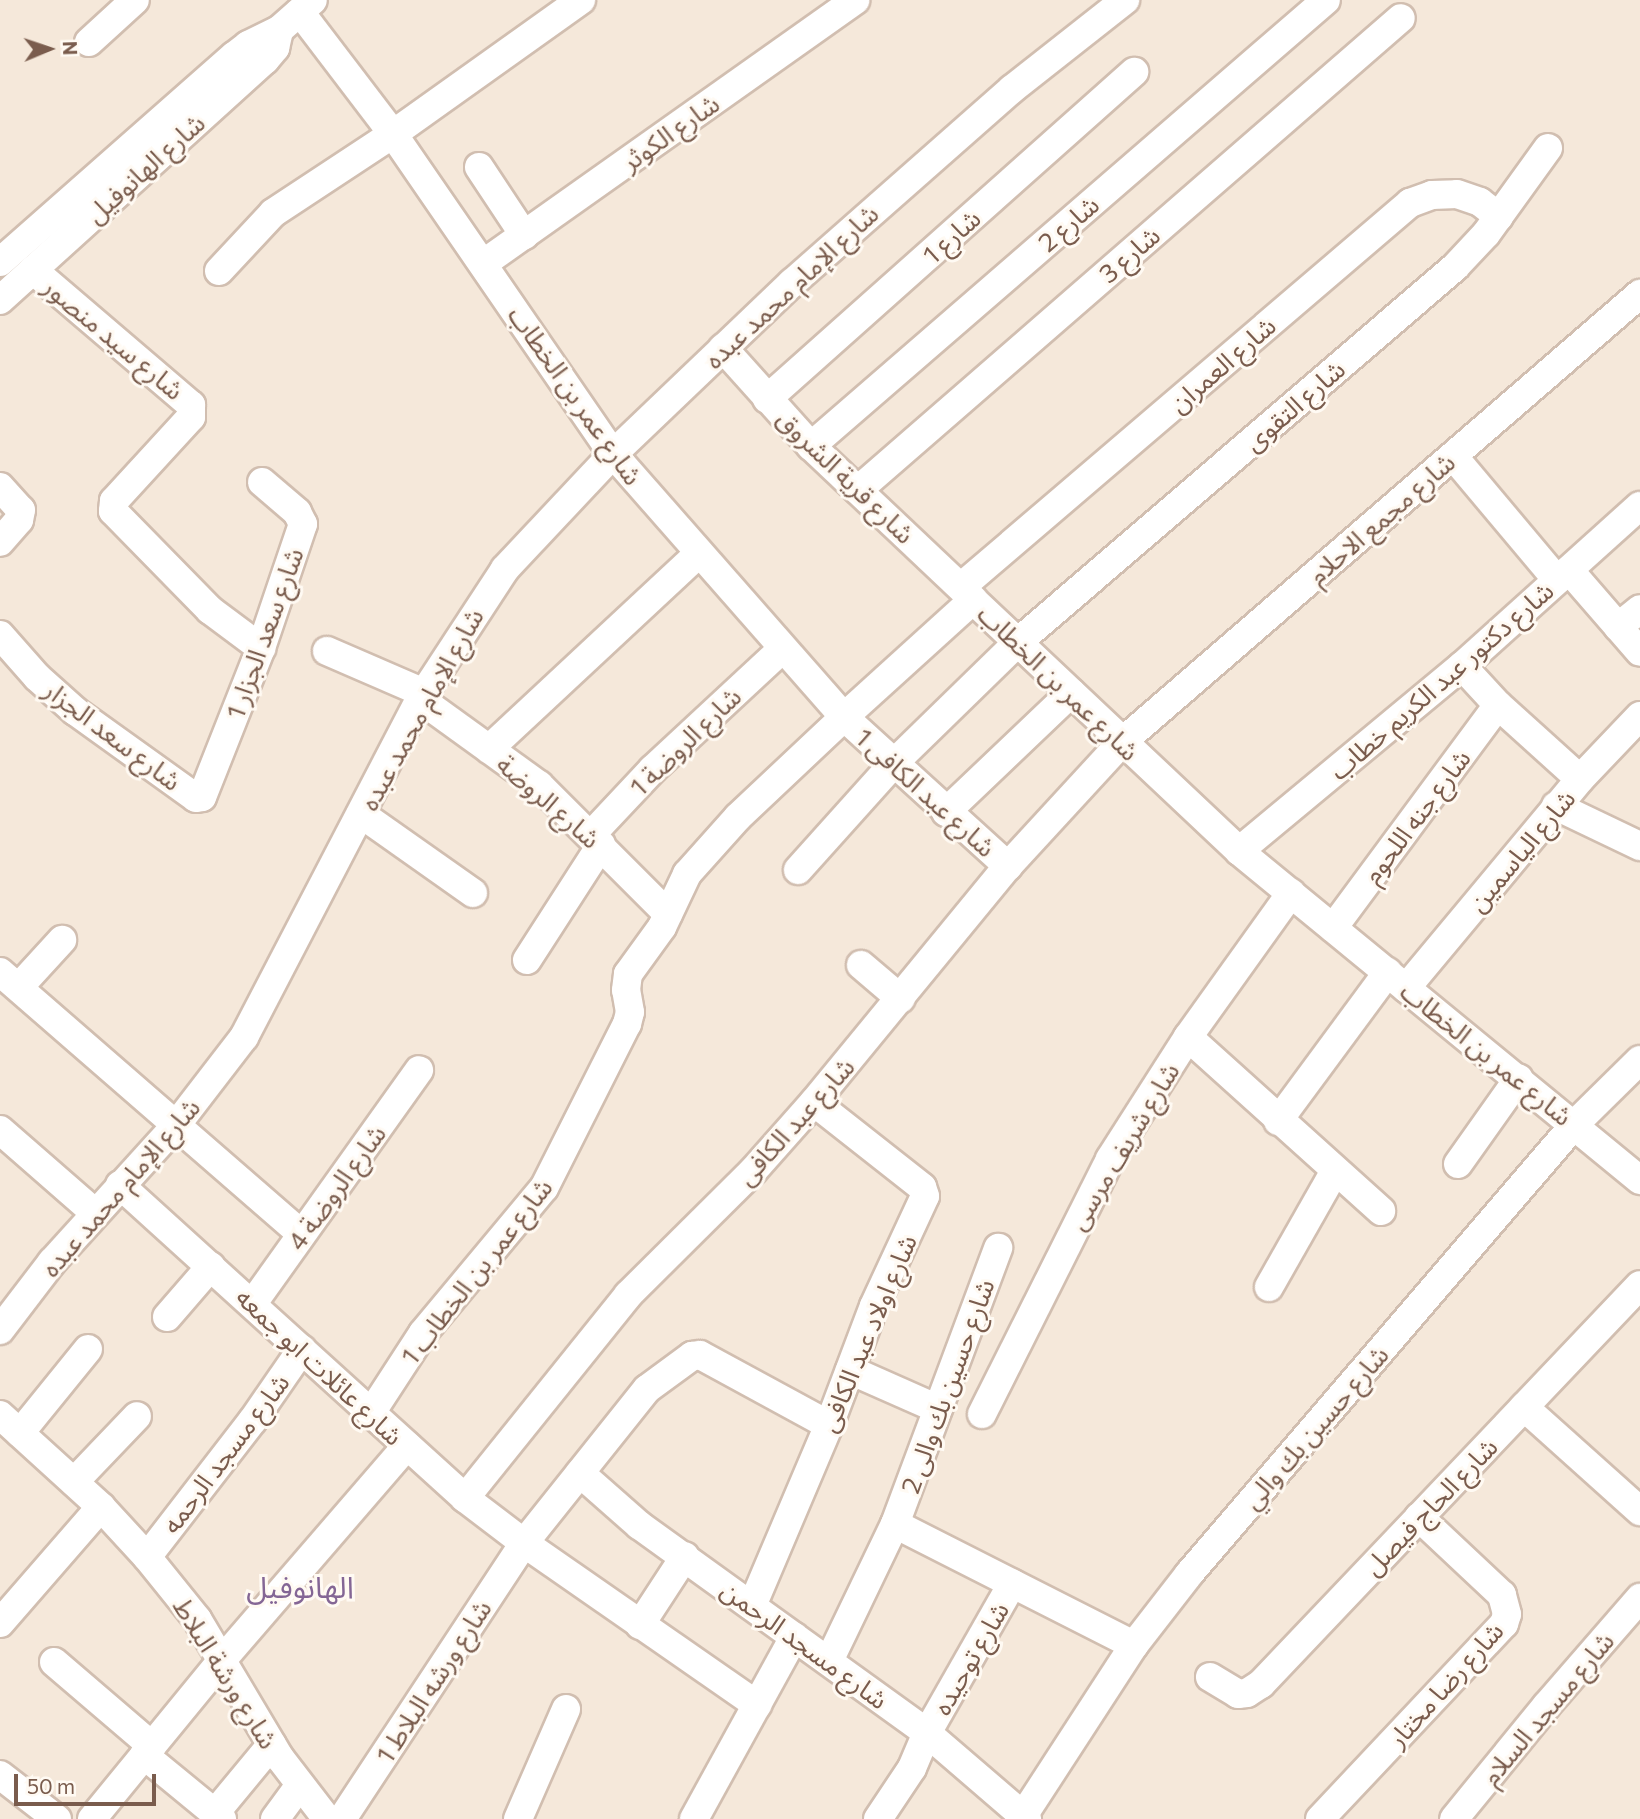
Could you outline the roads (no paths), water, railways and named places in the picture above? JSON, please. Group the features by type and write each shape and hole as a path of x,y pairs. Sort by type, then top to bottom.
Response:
{"street":[{"path":"89,42 135,0"},
{"path":"219,271 273,213 393,134 581,0"},
{"name":"شارع الكوثر","path":"484,263 855,0"},
{"name":"شارع الإمام محمد عبده","path":"0,1330 95,1213 177,1124 228,1059 257,1016 422,696 505,569 613,454 723,348 928,160 1125,0"},
{"name":"شارع 2","path":"811,446 1326,0"},
{"name":"شارع عمر بن الخطاب","path":"307,6 613,454 698,554 844,717 967,593 1122,743 1239,851 1519,1078 1640,1180"},
{"name":"شارع الهانوفيل","path":"0,262 234,56 255,41 279,30 307,6"},
{"name":"شارع 3","path":"858,490 1401,18"},
{"name":"شارع الهانوفيل","path":"0,300 265,60 275,48 279,30"},
{"name":"شارع 1","path":"767,399 1134,72"},
{"name":"شارع التقوى","path":"798,870 893,764 1018,642 1455,267 1499,216 1548,148"},
{"path":"479,167 524,235"},
{"name":"شارع العمران","path":"967,593 1410,203 1433,195 1457,194 1480,202 1499,216"},
{"name":"شارع سيد منصور","path":"33,270 191,405 191,417 114,501 113,511 209,610 261,648"},
{"name":"شارع مجمع الاحلام","path":"1122,743 1640,294"},
{"name":"شارع قرية الشروق","path":"723,348 811,446 967,593"},
{"path":"1453,456 1563,575 1618,627 1640,653"},
{"name":"شارع سعد الجزار 1","path":"202,797 261,648 303,524 297,512 262,482"},
{"path":"0,487 21,510 19,520 0,542"},
{"name":"شارع دكتور عبد الكريم خطاب","path":"1239,851 1462,666 1640,506"},
{"path":"489,749 698,554"},
{"path":"1618,627 1640,609"},
{"name":"شارع سعد الجزار","path":"0,635 37,677 75,711 196,798 202,797"},
{"name":"شارع الروضة 1","path":"527,960 596,840 653,769 782,649"},
{"name":"شارع الروضة","path":"327,651 422,696 539,785 668,914"},
{"path":"1462,666 1498,705 1580,779"},
{"path":"946,812 1071,693"},
{"name":"شارع جنه اللحوم","path":"1333,928 1498,705"},
{"name":"شارع الياسمين","path":"1278,1121 1397,980 1640,716"},
{"name":"شارع عبد الكافى 1","path":"844,717 1008,866"},
{"name":"شارع عمر بن الخطاب 1","path":"371,1413 423,1333 544,1188 627,1024 630,1012 626,990 628,974 668,914 687,874 738,817 844,717"},
{"name":"شارع عبد الكافى","path":"465,1497 628,1295 753,1171 901,999 1008,866 1122,743"},
{"path":"1556,806 1640,846"},
{"path":"361,814 473,892"},
{"name":"شارع شريف مرسى","path":"982,1415 1110,1160 1188,1037 1291,893"},
{"path":"62,940 10,980 301,1234"},
{"path":"861,965 901,999"},
{"path":"1188,1037 1278,1121 1381,1211"},
{"name":"شارع حسين بك والي","path":"1024,1818 1133,1645 1189,1574 1576,1125 1640,1060"},
{"name":"شارع الروضة 4","path":"253,1303 419,1070"},
{"path":"1458,1164 1519,1078"},
{"name":"شارع اولاد عبد الكافى","path":"752,1606 829,1425 874,1306 925,1193 814,1102"},
{"path":"0,1130 95,1213"},
{"path":"1269,1287 1335,1171"},
{"name":"شارع عائلات ابو جمعه","path":"120,1185 465,1497 524,1543 757,1705"},
{"name":"شارع حسين بك والى 2","path":"829,1661 895,1524 998,1248"},
{"path":"167,1317 211,1266"},
{"name":"شارع الحاج فيصل","path":"1210,1678 1230,1692 1247,1693 1254,1690 1640,1285"},
{"path":"7,1425 88,1349"},
{"name":"شارع مسجد الرحمه","path":"147,1557 239,1440 302,1349"},
{"name":"شارع ورشه البلاط 1","path":"342,1819 524,1543 636,1400 692,1356 700,1354 829,1425"},
{"path":"850,1370 938,1409"},
{"path":"1524,1407 1640,1511"},
{"path":"74,1482 137,1416"},
{"name":"شارع ورشة البلاط","path":"7,1425 101,1507 147,1557 197,1619 272,1744 327,1819"},
{"path":"92,1819 222,1660 407,1446"},
{"name":"شارع مسجد الرحمن","path":"580,1473 639,1525 928,1733 1024,1818"},
{"path":"0,1623 101,1507"},
{"name":"شارع رضا مختار","path":"1320,1819 1504,1624 1507,1614 1502,1595 1419,1517"},
{"name":"شارع حسين بك والى 2","path":"895,1524 1133,1645"},
{"path":"640,1625 685,1556"},
{"name":"شارع توحيده","path":"878,1819 912,1768 928,1733 1012,1584"},
{"name":"شارع مسجد السلام","path":"1454,1819 1547,1704 1640,1598"},
{"path":"694,1819 794,1637"},
{"path":"54,1662 218,1816 272,1744"},
{"path":"518,1819 566,1709"},
{"path":"0,1774 57,1819"},
{"path":"275,1819 300,1785"}],"district":[{"name":"الهانوفيل","path":"300,1586"}]}
